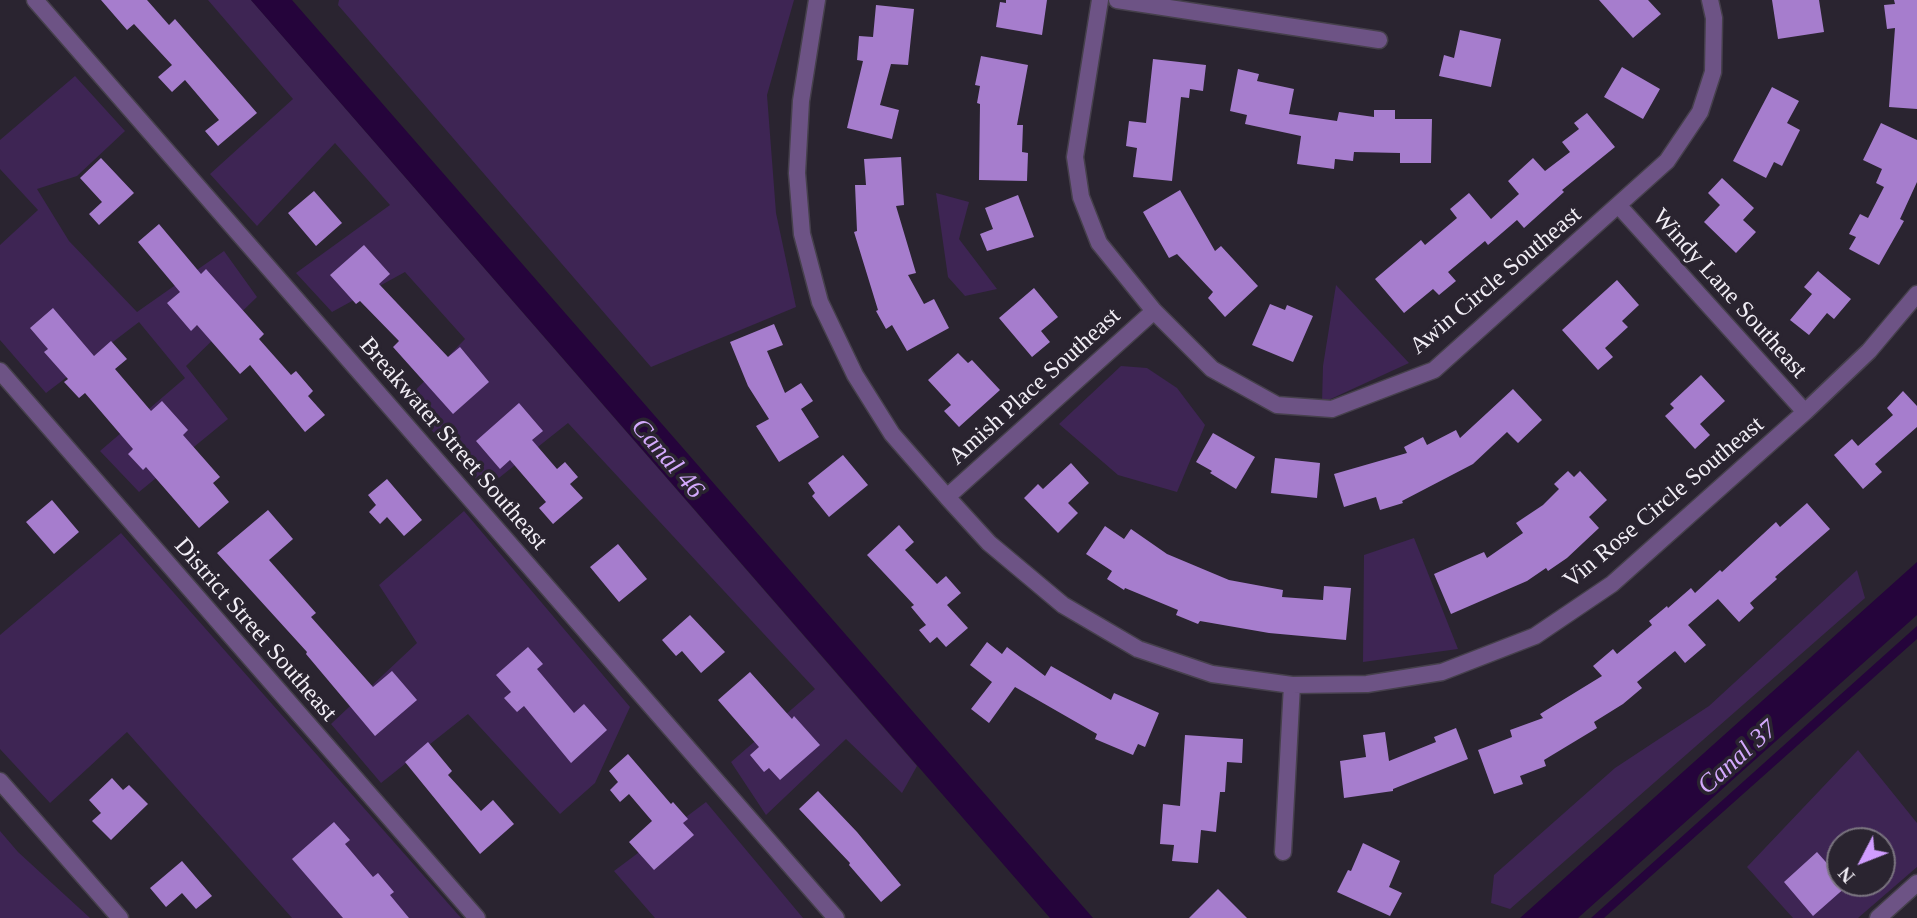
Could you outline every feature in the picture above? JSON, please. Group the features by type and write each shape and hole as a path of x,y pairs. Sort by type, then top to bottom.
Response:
{"street":[{"name":"Breakwater Street Southeast","path":"36,0 836,918"},
{"name":"Vin Rose Circle Southeast","path":"817,0 801,101 797,173 802,234 820,303 855,375 892,434 947,497 989,543 1063,605 1138,649 1212,674 1292,685 1367,684 1442,672 1535,636 1612,584 1805,412 1869,351 1917,294"},
{"name":"Awin Circle Southeast","path":"1100,0 1075,157 1081,197 1099,243 1154,311 1212,369 1277,405 1332,409 1434,370 1667,160 1700,112 1713,72 1714,18 1710,0"},
{"path":"1117,0 1379,40"},
{"name":"Windy Lane Southeast","path":"1619,206 1805,412"},
{"name":"Amish Place Southeast","path":"947,497 1154,311"},
{"name":"District Street Southeast","path":"0,372 477,918"},
{"path":"1283,852 1292,685"},
{"path":"0,781 120,918"},
{"path":"1878,918 1917,883"}],"shaded area":[{"path":"208,0 251,0 917,766 902,793 846,739 766,815 731,762 815,689 568,423 485,489 405,401 465,339 405,272 332,312 296,273 390,205 335,143 257,226 210,174 293,99"},
{"path":"339,0 794,0 767,95 776,213 796,307 651,367 338,5"},
{"path":"75,76 125,131 77,176 37,189 69,241 137,312 224,251 257,297 186,366 228,419 139,492 100,451 185,378 139,322 46,393 0,340 0,245 38,210 0,169 0,140"},
{"path":"936,193 969,202 959,239 997,289 965,296 948,277"},
{"path":"1336,285 1409,363 1322,403 1323,366"},
{"path":"1121,366 1147,368 1177,388 1205,425 1177,492 1118,475 1059,424"},
{"path":"464,511 630,707 595,783 560,814 468,714 381,783 331,724 417,643 379,585"},
{"path":"121,533 461,918 292,918 127,732 50,803 0,749 0,635"},
{"path":"1414,538 1458,649 1363,662 1364,555"},
{"path":"1857,570 1865,598 1510,909 1491,903 1494,875 1615,768 1709,706"},
{"path":"1858,750 1917,823 1917,867 1896,885 1896,827 1826,827 1826,897 1882,897 1858,918 1793,918 1747,867"},
{"path":"706,802 803,918 655,918 614,871"},
{"path":"0,831 18,852 90,918 0,918"}],"water":[{"name":"Canal 46","path":"251,0 292,0 1093,918 1050,918"},
{"name":"Canal 37","path":"1917,562 1917,615 1578,918 1520,918"},
{"path":"1917,626 1917,639 1604,918 1591,918"}],"building":[{"path":"101,0 147,0 169,25 175,19 257,113 218,146 205,131 219,120 185,80 172,92 158,77 172,65 134,24 127,30"},
{"path":"1006,0 1047,0 1042,35 996,27 1000,2 1006,3"},
{"path":"1599,0 1648,0 1661,14 1633,38"},
{"path":"1772,0 1819,0 1824,32 1778,39"},
{"path":"1894,0 1917,0 1917,109 1889,107 1895,28 1887,29 1884,5 1895,4"},
{"path":"876,5 914,9 908,65 891,64 880,105 899,110 892,139 847,128 863,61 857,60 859,36 873,37"},
{"path":"1460,30 1501,39 1491,87 1439,76 1444,55 1454,58"},
{"path":"981,56 1028,65 1017,125 1023,125 1022,152 1028,153 1027,181 979,180 980,104 977,103 980,86 975,85"},
{"path":"1153,59 1206,65 1203,91 1190,89 1189,98 1181,97 1172,181 1133,177 1137,148 1126,146 1129,121 1146,123"},
{"path":"1622,67 1660,89 1643,119 1604,97"},
{"path":"1238,69 1259,74 1257,81 1294,89 1289,114 1337,121 1339,112 1374,117 1374,110 1395,110 1395,119 1432,119 1431,163 1400,163 1400,153 1354,152 1353,161 1335,159 1334,169 1297,164 1301,136 1245,124 1247,115 1230,111"},
{"path":"1772,87 1799,101 1787,123 1800,130 1782,166 1774,162 1766,178 1733,161"},
{"path":"1587,113 1615,147 1562,190 1564,192 1524,228 1517,220 1488,245 1485,241 1448,272 1456,281 1439,295 1433,289 1404,313 1375,279 1421,240 1425,245 1457,218 1450,209 1469,193 1491,219 1519,194 1508,181 1533,158 1545,171 1570,152 1562,142 1579,129 1574,123"},
{"path":"1881,123 1917,140 1917,182 1900,219 1904,221 1879,265 1849,249 1856,237 1849,234 1860,214 1868,218 1884,187 1876,183 1882,169 1863,160"},
{"path":"901,157 904,205 896,206 916,273 908,275 924,304 934,299 949,328 907,351 892,325 886,329 876,311 878,310 854,232 857,231 855,185 866,185 864,159"},
{"path":"101,158 134,193 99,225 89,214 102,202 80,178"},
{"path":"1722,178 1754,208 1743,220 1756,232 1736,253 1704,222 1720,205 1708,193"},
{"path":"1180,190 1215,251 1221,246 1258,286 1225,317 1208,298 1213,292 1177,254 1169,258 1143,212"},
{"path":"314,191 342,223 316,246 288,213"},
{"path":"1018,195 1034,237 987,251 980,234 993,229 985,208"},
{"path":"159,224 201,274 206,269 264,334 259,339 291,375 296,371 313,391 308,396 325,415 305,432 250,365 240,374 197,325 191,331 167,303 180,292 138,242"},
{"path":"364,245 390,274 379,284 448,357 460,347 489,382 453,414 393,347 399,341 360,301 356,304 330,275"},
{"path":"1818,271 1851,299 1834,319 1827,313 1809,335 1790,320 1812,294 1804,287"},
{"path":"1617,280 1639,305 1622,321 1628,327 1605,348 1613,357 1598,370 1562,330"},
{"path":"1034,288 1058,317 1041,331 1050,342 1032,357 999,318"},
{"path":"1270,304 1285,310 1287,305 1313,316 1293,362 1252,345"},
{"path":"53,308 94,356 111,341 127,359 115,369 151,411 162,401 188,430 183,435 220,477 213,483 229,502 199,528 146,467 143,470 128,454 133,449 85,393 79,398 64,382 68,379 44,352 48,349 30,328"},
{"path":"774,324 783,345 767,351 785,393 801,383 813,401 801,409 819,437 779,462 756,426 769,419 748,386 730,342"},
{"path":"958,353 968,363 972,360 1000,390 959,427 944,411 951,405 928,380"},
{"path":"1701,375 1725,401 1700,424 1710,435 1695,449 1665,416 1674,408 1670,404"},
{"path":"1513,389 1542,420 1518,443 1507,432 1473,464 1402,501 1403,503 1380,510 1376,497 1344,507 1334,474 1407,453 1404,447 1423,437 1427,445 1456,430 1460,438"},
{"path":"1903,391 1917,406 1917,427 1875,464 1882,472 1863,489 1834,455 1852,439 1858,446 1893,415 1887,408"},
{"path":"519,403 543,431 532,440 557,469 565,462 578,477 570,484 583,498 553,524 539,508 546,502 510,460 500,469 476,441"},
{"path":"1213,433 1255,457 1236,489 1196,462"},
{"path":"843,455 868,485 829,517 812,496 815,493 808,483"},
{"path":"1275,458 1320,463 1317,498 1271,493"},
{"path":"1071,463 1089,483 1068,503 1078,513 1058,533 1024,498 1038,484 1043,489"},
{"path":"1568,471 1574,477 1580,471 1607,500 1589,517 1599,528 1567,558 1548,571 1546,568 1527,581 1451,614 1434,574 1484,552 1487,558 1523,533 1516,523 1543,505 1559,489 1554,484"},
{"path":"387,479 422,520 404,536 387,517 380,524 369,512 376,505 368,495"},
{"path":"52,500 79,532 54,554 26,522"},
{"path":"1807,503 1830,529 1775,577 1777,579 1750,603 1754,608 1739,622 1718,599 1688,625 1706,645 1685,663 1675,651 1637,682 1642,688 1594,722 1597,728 1544,760 1546,766 1520,776 1523,784 1494,794 1478,750 1512,737 1510,730 1543,718 1540,714 1602,676 1593,666 1613,649 1617,654 1652,625 1649,621 1667,606 1668,608 1691,588 1695,593 1776,522 1780,527"},
{"path":"268,510 293,539 269,560 316,613 311,617 373,687 392,671 417,700 375,736 307,652 217,553"},
{"path":"899,525 914,542 905,550 937,584 946,576 961,593 947,605 968,628 946,647 937,637 930,643 919,630 926,625 911,607 914,605 867,555"},
{"path":"1105,526 1124,539 1131,529 1167,554 1229,580 1283,590 1282,597 1323,600 1324,586 1351,588 1346,640 1269,633 1200,621 1198,624 1176,615 1178,610 1125,588 1124,590 1107,579 1112,571 1086,554"},
{"path":"618,544 647,579 619,602 590,567"},
{"path":"690,615 725,652 701,673 682,651 676,656 662,640"},
{"path":"987,642 1002,654 1007,647 1045,676 1051,666 1111,700 1114,693 1159,713 1145,747 1138,744 1133,755 1095,739 1097,734 1015,687 989,723 971,709 992,682 970,665"},
{"path":"528,647 543,664 537,669 574,713 584,704 607,730 571,763 524,706 517,712 504,698 511,692 496,675"},
{"path":"750,672 792,719 794,716 820,745 780,780 769,768 764,772 750,755 759,747 718,700"},
{"path":"1456,728 1468,759 1393,791 1344,798 1340,761 1366,757 1363,735 1385,732 1389,761 1436,742 1434,737"},
{"path":"1185,735 1243,739 1242,763 1227,762 1225,792 1220,792 1216,832 1201,830 1198,863 1172,861 1174,845 1160,844 1163,804 1180,806"},
{"path":"428,742 452,771 448,775 481,811 493,800 514,824 480,854 405,762"},
{"path":"628,754 671,804 673,802 688,819 683,823 694,835 654,870 629,842 652,821 629,794 620,802 610,790 618,782 609,771"},
{"path":"112,778 123,790 129,785 148,804 111,840 92,821 101,813 89,800"},
{"path":"818,791 901,885 881,902 850,863 799,809"},
{"path":"334,822 350,840 345,844 373,877 378,873 394,892 390,895 409,918 343,918 292,859"},
{"path":"1363,843 1400,861 1389,887 1402,893 1390,916 1337,892 1348,870 1351,871"},
{"path":"1817,852 1826,862 1826,897 1835,897 1813,916 1784,882"},
{"path":"182,861 212,896 196,909 182,893 166,907 150,888"},
{"path":"1218,889 1247,918 1189,918"}]}
